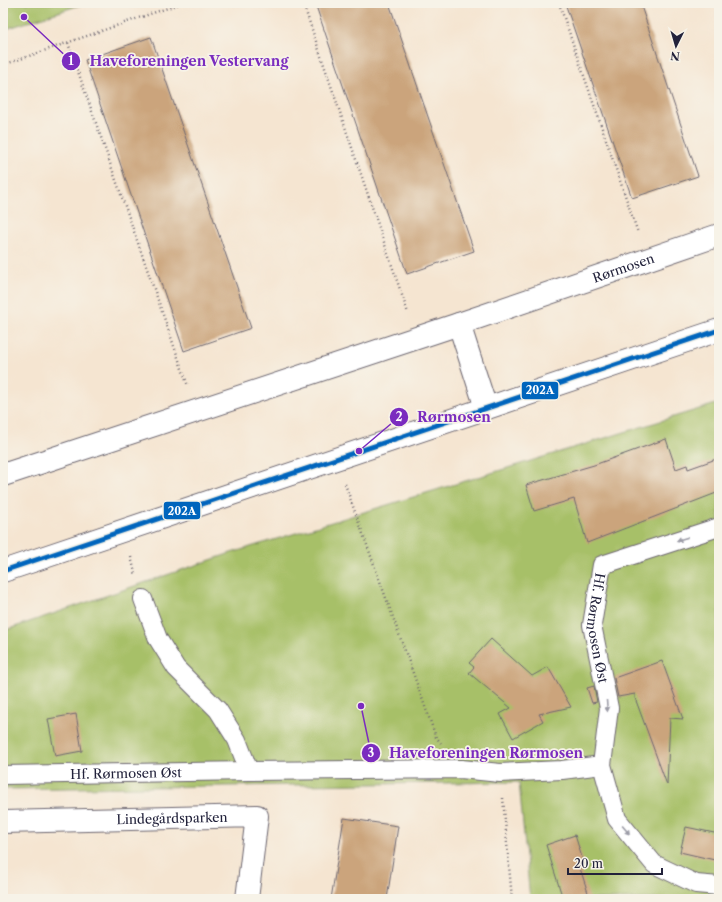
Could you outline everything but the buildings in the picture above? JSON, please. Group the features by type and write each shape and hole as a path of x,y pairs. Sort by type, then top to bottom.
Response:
{"street":[{"name":"Rørmosen","path":"3,475 459,324 719,235"},
{"path":"459,324 486,408"},
{"path":"3,570 719,330"},
{"name":"Lindegårdsparken","path":"3,822 257,816 247,899"}],"lane":[{"name":"Hf. Rørmosen Øst","path":"719,527 602,565 592,625 609,708 602,765 617,819 654,864 696,884 719,886"},
{"path":"143,599 158,639 176,668 218,710 237,740 249,770"},
{"name":"Hf. Rørmosen Øst","path":"3,775 249,770 461,769 500,773 562,770 602,765"}],"path":[{"path":"3,65 182,3"},
{"path":"303,3 416,338"},
{"path":"559,3 647,260"},
{"path":"68,43 196,411"},
{"path":"336,458 436,736 461,769"},
{"path":"123,530 143,599"},
{"path":"500,773 512,899"}],"green space":[{"path":"3,3 86,3 3,30"},
{"path":"719,403 719,899 530,899 519,782 3,789 3,631 231,553"}],"transit line":[{"name":"202A","path":"3,571 719,330"}],"place":[{"name":"Haveforeningen Vestervang","path":"24,17"},
{"name":"Rørmosen","path":"359,451"},
{"name":"Haveforeningen Rørmosen","path":"361,706"}]}
